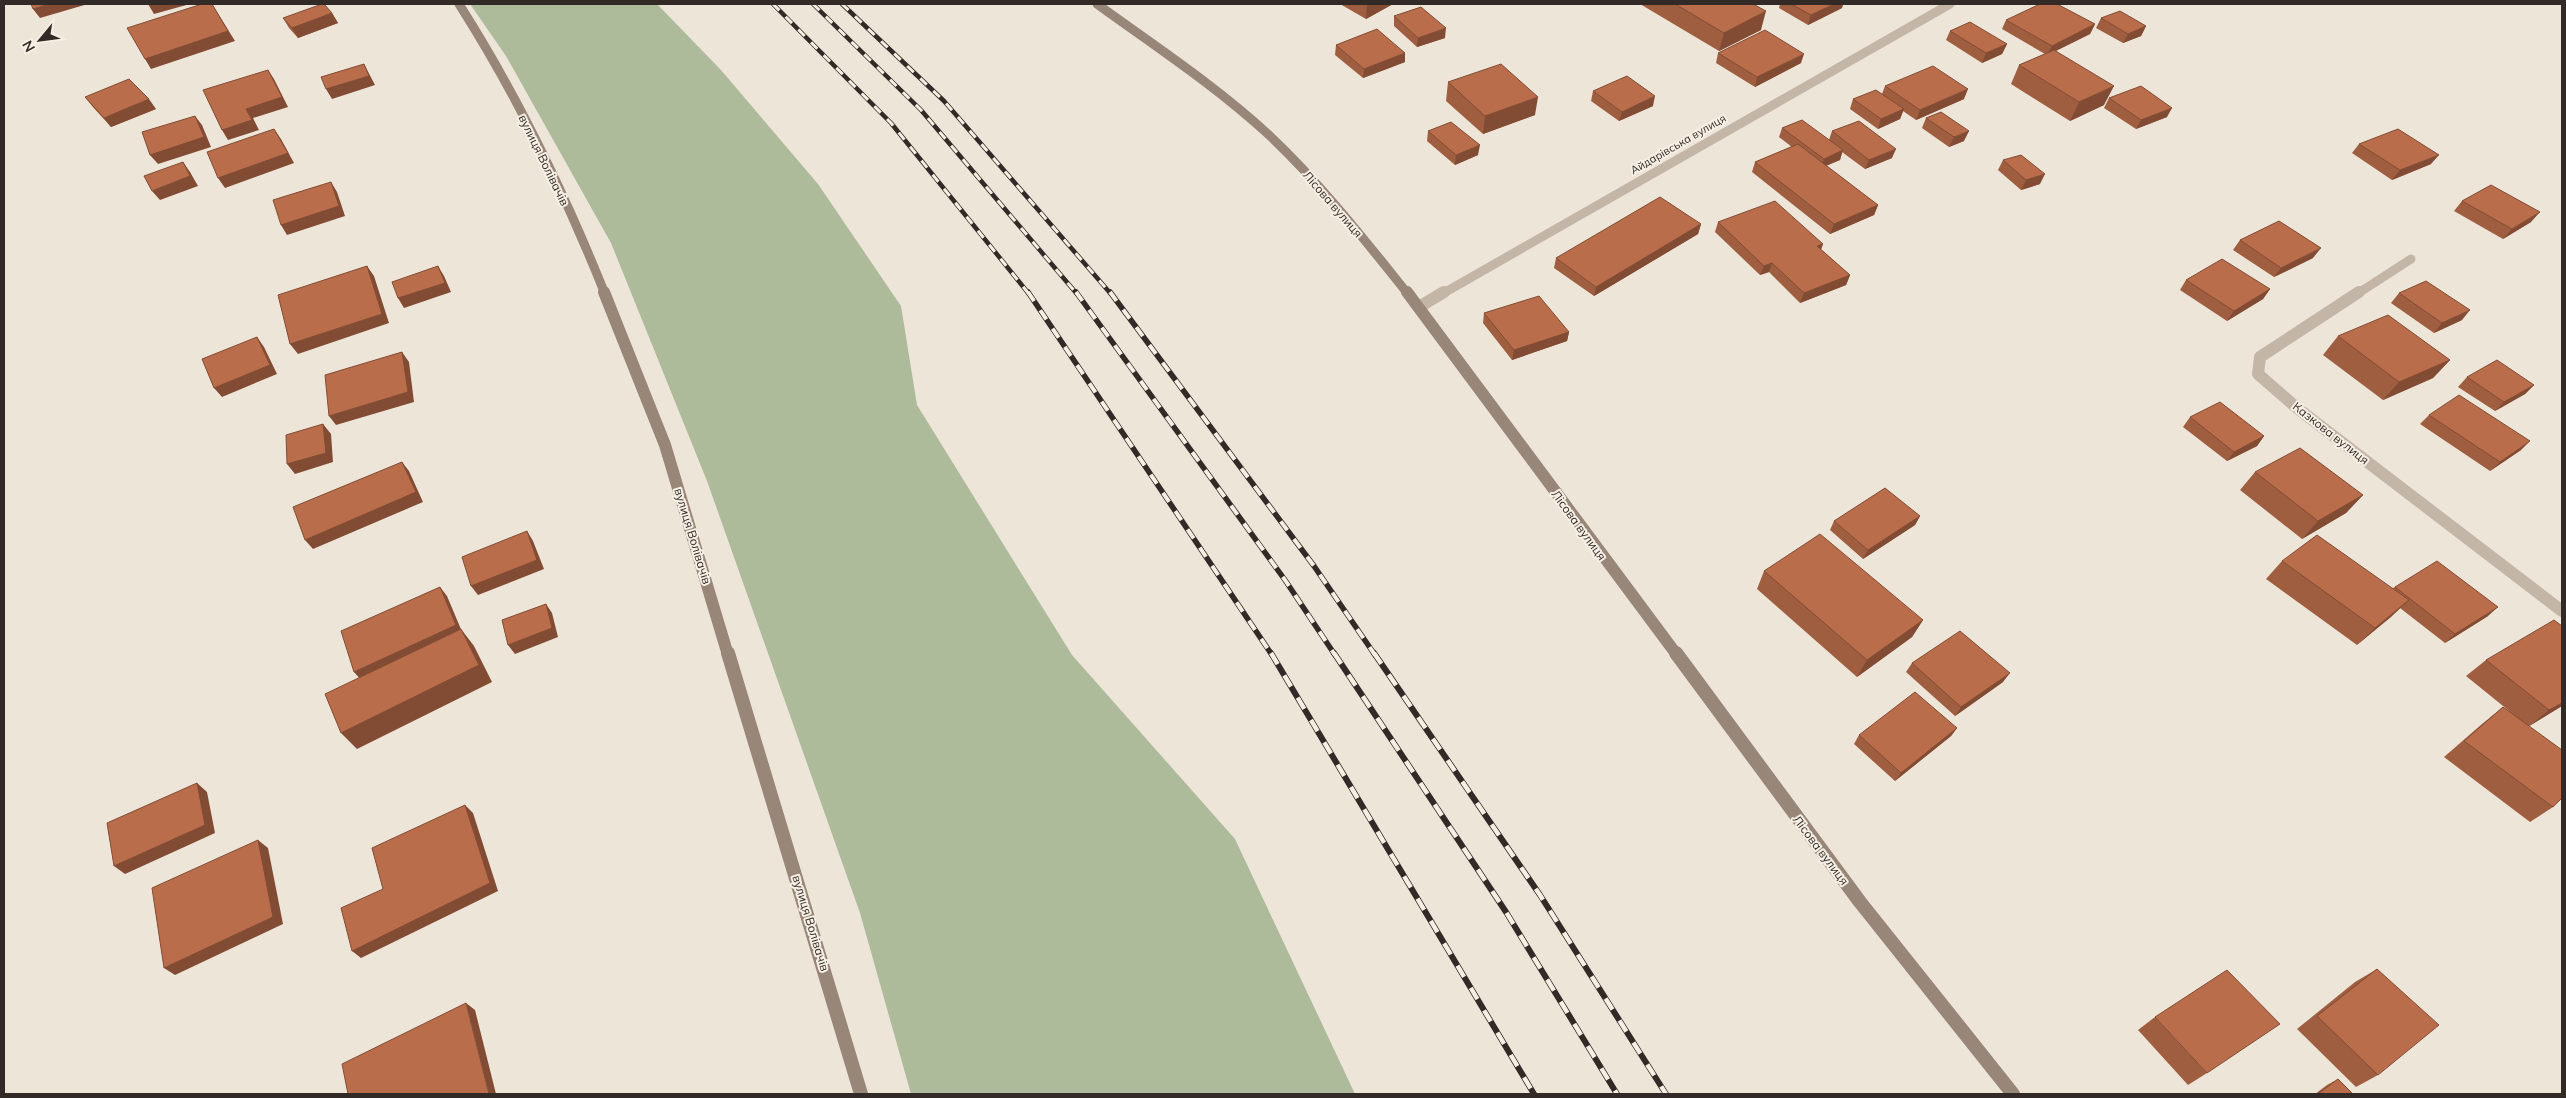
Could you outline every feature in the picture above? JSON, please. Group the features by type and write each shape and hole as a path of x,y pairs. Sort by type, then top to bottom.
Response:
{"street":[{"name":"вулиця Волівачів","path":"459,4 496,62 580,232 666,445 861,1094"},
{"name":"Лісова вулиця","path":"1097,4 1196,77 1268,134 1312,178 1419,307 1860,902 2013,1094"},
{"name":"Айдарівська вулиця","path":"1419,307 1950,4"},
{"name":"Казкова вулиця","path":"2411,258 2260,356 2258,374 2297,408 2562,611"}],"green space":[{"path":"470,4 657,4 721,70 818,184 901,306 917,405 1072,655 1235,839 1355,1094 911,1094 860,913 707,481 611,243 506,56"}],"building":[{"path":"31,4 49,4 33,9"},
{"path":"202,4 212,4 228,31 145,59 127,28"},
{"path":"322,4 332,13 292,28 283,18"},
{"path":"1675,4 1753,4 1766,11 1724,33"},
{"path":"1791,4 1834,4 1811,15"},
{"path":"2040,4 2057,4 2095,24 2052,46 2006,20"},
{"path":"1421,7 1446,28 1418,38 1394,16"},
{"path":"2120,11 2146,26 2128,34 2101,18"},
{"path":"1970,22 2007,44 1986,53 1950,31"},
{"path":"1377,29 1405,53 1364,69 1336,45"},
{"path":"1765,30 1804,54 1757,77 1718,53"},
{"path":"2054,50 2114,86 2079,102 2019,65"},
{"path":"364,64 369,76 326,89 321,77"},
{"path":"1501,64 1538,97 1485,116 1448,82"},
{"path":"1933,66 1968,89 1920,110 1885,86"},
{"path":"268,70 282,97 246,109 252,120 222,130 203,90"},
{"path":"1627,76 1655,96 1622,112 1593,91"},
{"path":"129,79 149,99 104,118 85,97"},
{"path":"2141,86 2172,108 2141,120 2109,98"},
{"path":"1876,90 1904,109 1881,119 1853,99"},
{"path":"1941,112 1969,131 1954,137 1926,118"},
{"path":"195,116 204,137 150,155 142,132"},
{"path":"1802,120 1843,150 1824,159 1782,128"},
{"path":"1859,121 1896,149 1869,160 1832,131"},
{"path":"1451,122 1480,145 1456,155 1428,131"},
{"path":"274,129 288,153 218,178 207,152"},
{"path":"2398,129 2439,155 2400,170 2359,144"},
{"path":"1798,144 1878,205 1834,224 1755,162"},
{"path":"2021,155 2045,174 2026,180 2003,160"},
{"path":"183,162 190,176 152,191 144,176"},
{"path":"331,182 339,206 281,225 273,200"},
{"path":"2491,185 2540,212 2512,229 2462,201"},
{"path":"1660,197 1701,224 1596,287 1556,258"},
{"path":"1775,201 1823,244 1817,246 1850,275 1804,293 1772,263 1764,266 1718,222"},
{"path":"2279,221 2321,248 2281,268 2240,240"},
{"path":"2222,259 2270,289 2234,311 2186,280"},
{"path":"367,266 382,314 290,344 278,295"},
{"path":"438,266 445,283 398,298 392,282"},
{"path":"2426,281 2470,310 2442,323 2399,293"},
{"path":"1539,296 1569,332 1514,350 1484,313"},
{"path":"2388,315 2450,360 2399,382 2338,336"},
{"path":"257,337 270,365 214,388 202,359"},
{"path":"402,352 408,392 329,416 325,375"},
{"path":"2497,360 2534,385 2504,402 2467,377"},
{"path":"2459,395 2530,441 2500,462 2429,415"},
{"path":"2220,402 2264,436 2234,452 2190,417"},
{"path":"323,424 326,453 287,464 286,435"},
{"path":"2300,448 2363,495 2318,521 2255,472"},
{"path":"402,462 416,492 305,540 293,507"},
{"path":"1885,488 1920,516 1868,550 1834,521"},
{"path":"527,531 537,560 471,586 462,557"},
{"path":"1820,534 1923,620 1867,660 1764,571"},
{"path":"2317,535 2409,600 2375,628 2282,561"},
{"path":"2437,561 2498,607 2455,634 2395,587"},
{"path":"440,587 456,625 354,672 341,631"},
{"path":"546,604 552,628 508,645 502,620"},
{"path":"2554,620 2562,626 2562,703 2549,710 2486,660"},
{"path":"461,629 479,665 341,733 325,694"},
{"path":"1960,631 2010,673 1961,707 1912,663"},
{"path":"1915,692 1957,728 1901,773 1859,735"},
{"path":"2503,707 2562,750 2562,798 2553,807 2464,741"},
{"path":"197,783 205,825 114,866 107,823"},
{"path":"465,805 490,883 352,951 341,908 383,889 372,848"},
{"path":"258,840 273,917 164,968 152,888"},
{"path":"2377,969 2439,1025 2378,1075 2317,1016"},
{"path":"2227,970 2280,1024 2207,1073 2155,1017"},
{"path":"466,1003 489,1094 348,1094 342,1064"},
{"path":"2338,1079 2353,1094 2318,1094"}],"railway":[{"path":"773,4 891,123 1029,294"},
{"path":"813,4 921,110 1077,294"},
{"path":"842,4 944,101 1111,294"},
{"path":"1028,292 1272,655"},
{"path":"1076,292 1285,580 1335,655"},
{"path":"1110,292 1314,566 1375,655"},
{"path":"1271,653 1534,1094"},
{"path":"1334,653 1506,912 1617,1094"},
{"path":"1374,653 1540,895 1666,1094"}]}
